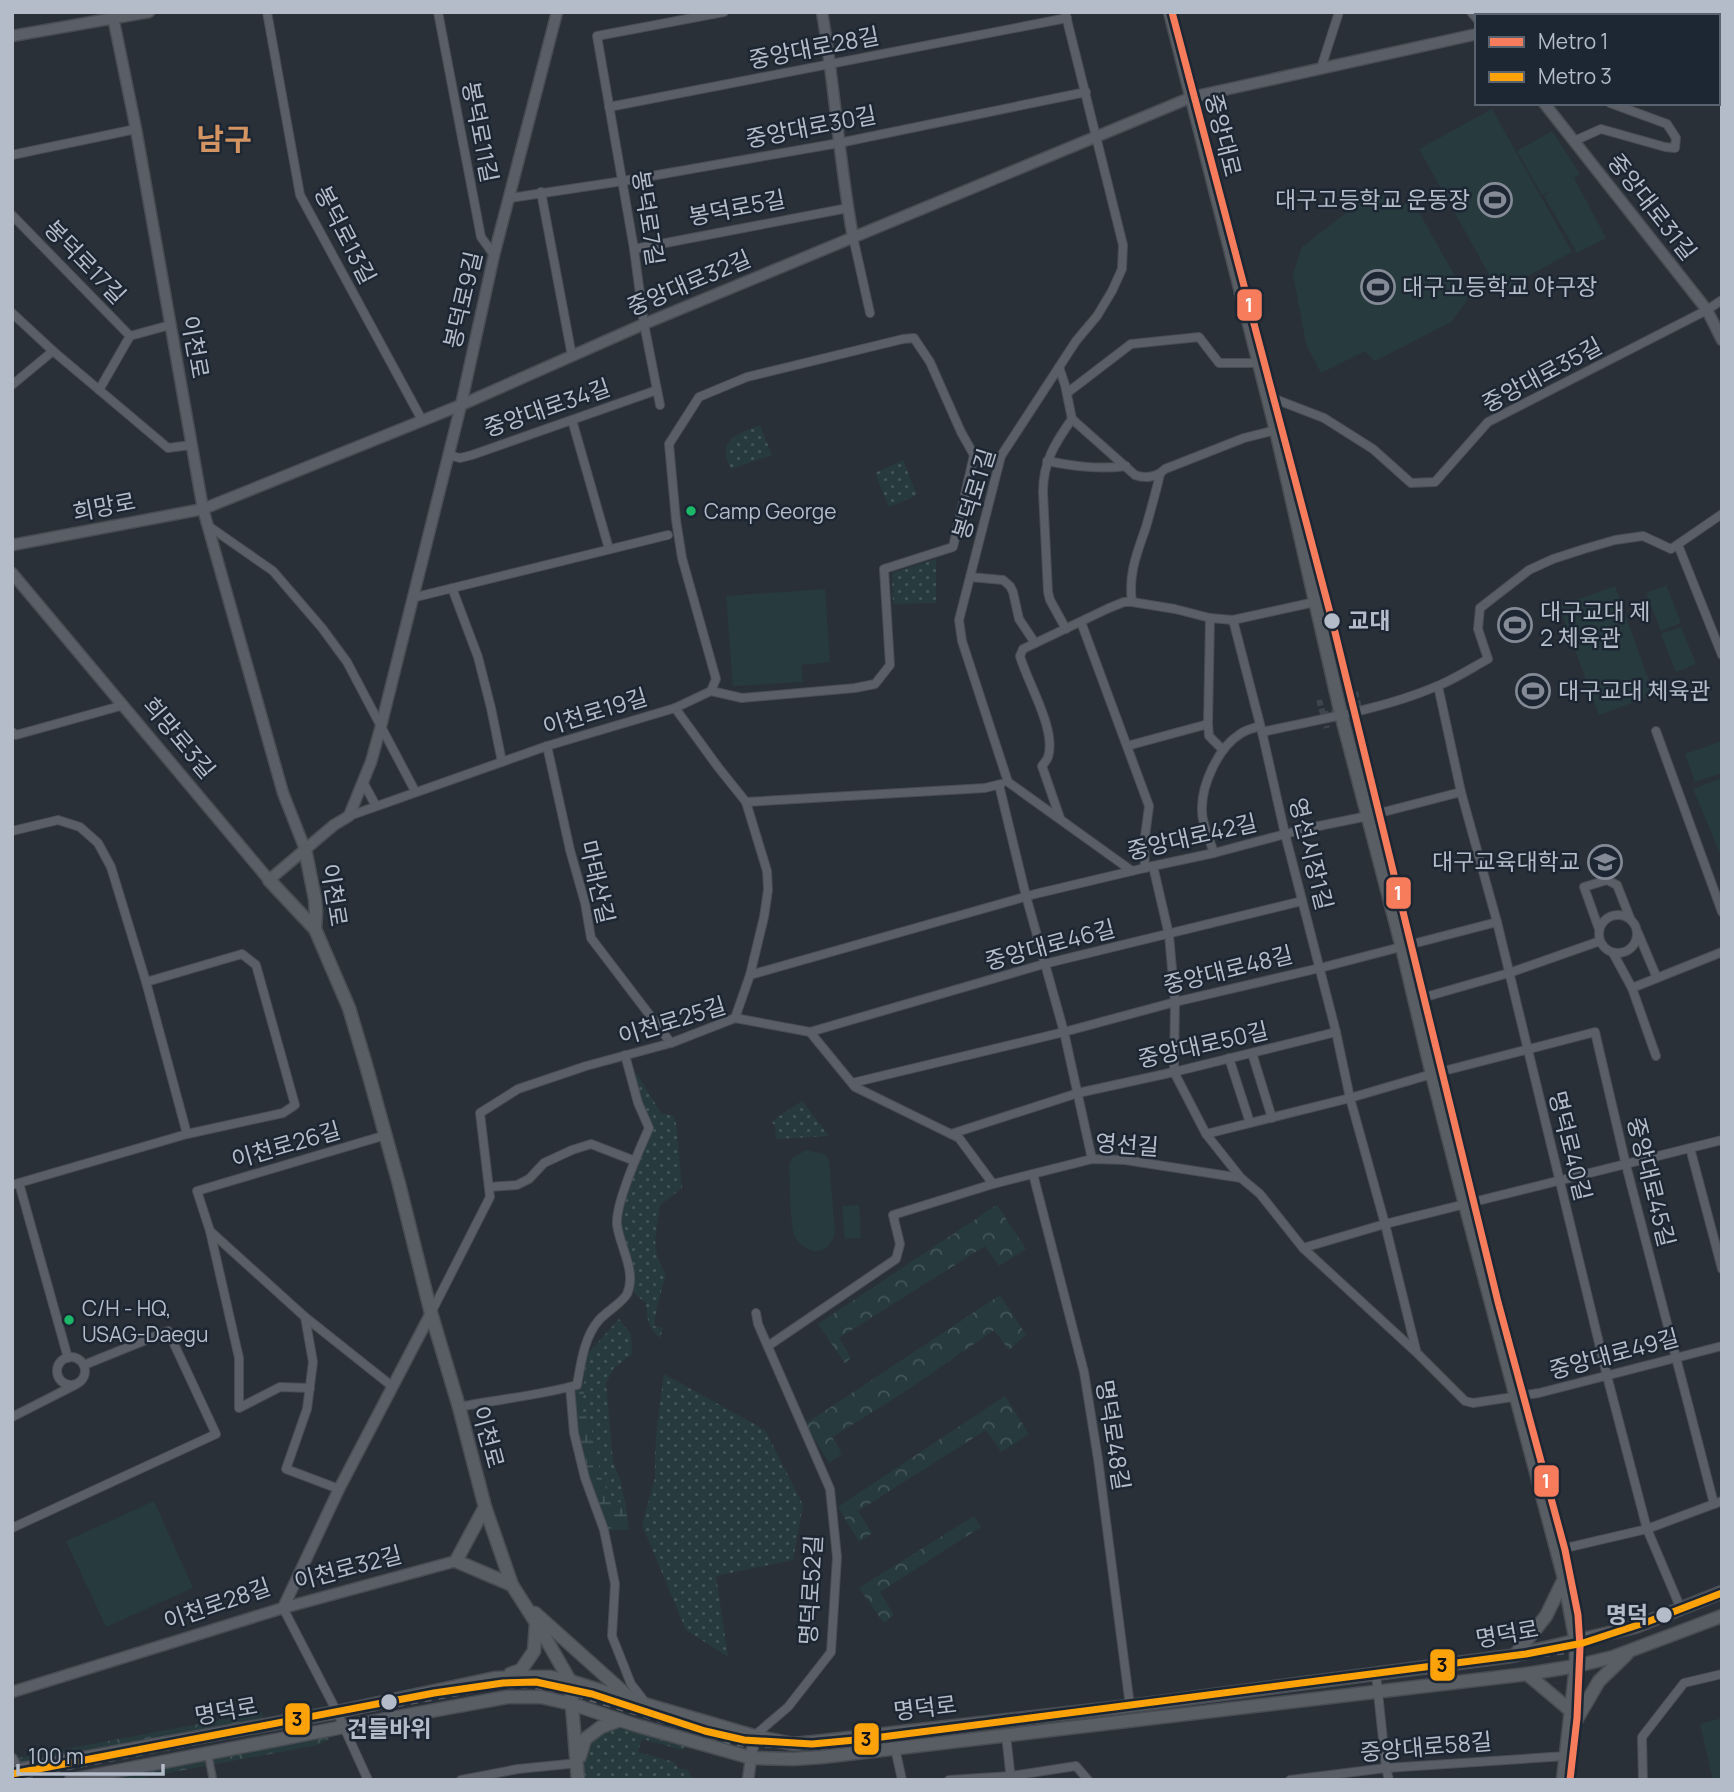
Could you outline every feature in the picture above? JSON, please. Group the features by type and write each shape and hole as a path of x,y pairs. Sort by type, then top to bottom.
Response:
{"main road":[{"name":"중앙대로","path":"1170,12 1276,430 1341,714 1465,1204 1564,1578 1576,1642 1576,1666 1563,1780"},
{"name":"이천로","path":"305,849 315,900 315,929 349,1008 386,1135 430,1313 459,1407 485,1507 512,1585 570,1681 578,1780"},
{"name":"희망로3길","path":"269,880 315,929"},
{"path":"485,1507 456,1561 512,1585"},
{"path":"1515,1655 1546,1616 1564,1578"},
{"name":"명덕로","path":"16,1770 337,1712 495,1678 551,1677 754,1735 793,1744 814,1742 1130,1706 1515,1655 1635,1627 1722,1592"},
{"path":"523,1603 634,1702"},
{"name":"명덕로","path":"71,1780 507,1697 541,1697 572,1704 752,1758 813,1758 1528,1674 1613,1657 1722,1616"},
{"path":"495,1678 521,1670 534,1651 536,1623"},
{"path":"1569,1732 1600,1681 1631,1651"},
{"path":"1528,1674 1571,1711"},
{"path":"578,1763 585,1739 601,1727 620,1720"}],"street":[{"path":"12,36 112,15 149,12"},
{"name":"봉덕로13길","path":"267,12 300,195 422,420"},
{"name":"봉덕로11길","path":"438,12 481,237 494,255"},
{"name":"봉덕로9길","path":"349,816 371,762 381,726 461,405 494,255 557,12"},
{"name":"봉덕로7길","path":"660,405 644,324 623,181 597,36 724,12"},
{"path":"822,12 848,208 870,313"},
{"path":"1321,68 1339,12"},
{"name":"이천로","path":"112,15 136,129 203,509 284,793 305,849"},
{"name":"중앙대로28길","path":"609,107 1066,15"},
{"name":"봉덕로1길","path":"1004,783 962,641 959,620 1001,456 1076,341 1097,316 1112,292 1122,268 1123,245 1066,15"},
{"path":"1192,97 1475,34"},
{"name":"중앙대로30길","path":"510,198 623,181 839,142 1086,92"},
{"name":"중앙대로32길","path":"203,509 461,405 644,324 1192,97"},
{"name":"중앙대로31길","path":"1546,105 1707,310 1722,340"},
{"path":"1574,141 1601,129 1675,148 1676,138 1667,124 1615,105"},
{"path":"12,155 136,129"},
{"path":"541,192 572,356"},
{"name":"봉덕로5길","path":"634,249 848,208"},
{"name":"봉덕로17길","path":"12,215 130,336"},
{"name":"중앙대로35길","path":"1267,396 1324,418 1373,449 1410,484 1435,482 1488,422 1722,300"},
{"path":"12,313 168,448 191,445"},
{"path":"99,390 130,336 170,325"},
{"path":"1066,393 1131,344 1199,337 1219,363 1258,363"},
{"path":"675,708 711,691 742,698 875,684 890,665 884,569 953,547 975,455 961,432 930,362 914,338 747,377 699,397 669,444 682,558 716,679 711,691"},
{"path":"12,385 53,351"},
{"path":"1059,367 1072,419 1135,475 1143,478 1160,474 1165,469 1227,445 1276,430"},
{"name":"중앙대로34길","path":"448,455 460,458 472,455 657,390"},
{"path":"1066,629 1048,592 1042,492 1047,461 1072,419"},
{"path":"572,420 609,549"},
{"path":"1047,461 1103,467 1126,466"},
{"path":"1132,602 1132,567 1160,474"},
{"name":"희망로","path":"12,545 203,509"},
{"path":"1214,853 1203,819 1204,795 1219,755 1241,733 1341,714 1438,687 1488,659 1478,629 1480,608 1529,570 1553,559 1615,540 1643,536 1671,549 1722,514"},
{"path":"207,525 273,571 321,628 347,662 415,791"},
{"path":"412,597 668,535"},
{"path":"1678,545 1722,655"},
{"name":"희망로3길","path":"12,573 269,880"},
{"path":"970,576 1003,580 1010,586 1019,619 1035,643"},
{"path":"452,588 478,657 502,762"},
{"path":"1060,820 1042,766 1048,756 1048,729 1024,671 1020,656 1023,649 1124,602 1233,620 1315,602"},
{"path":"1210,618 1209,736 1223,750"},
{"name":"영선시장1길","path":"1233,620 1350,1098 1385,1224 1416,1352"},
{"path":"1081,622 1149,806 1143,844 1169,934 1175,1002 1174,1072 1206,1134 1241,1178 1260,1194 1303,1248 1416,1352"},
{"name":"명덕로40길","path":"1438,687 1461,792 1497,922 1647,1530 1681,1609"},
{"path":"12,732 16,735 124,705"},
{"name":"이천로19길","path":"349,816 547,746 675,708 746,802 767,871 768,890 764,917 750,975"},
{"path":"1127,746 1208,724"},
{"path":"1656,731 1722,912"},
{"name":"마태산길","path":"547,746 570,850 585,903 590,938 671,1043"},
{"path":"363,782 376,806"},
{"path":"1004,783 1026,896 1064,1032 1092,1159"},
{"path":"746,802 985,788 1004,783 1132,871"},
{"name":"중앙대로42길","path":"750,975 1026,896 1461,792"},
{"path":"269,880 349,816"},
{"path":"12,831 58,820 80,827 98,843 111,867 146,982 187,1134"},
{"path":"1656,1056 1632,988 1614,953 1600,941 1599,929 1584,887 1608,880 1618,885 1657,978"},
{"name":"중앙대로46길","path":"810,1032 1044,964 1302,901"},
{"path":"1599,929 1612,915 1618,914 1630,919"},
{"name":"중앙대로48길","path":"852,1083 1497,922"},
{"path":"1614,953 1630,949 1638,933"},
{"path":"1415,1000 1509,974 1600,941"},
{"path":"1632,988 1722,951"},
{"path":"68,1358 16,1184 187,1134 283,1113 295,1105 256,965 243,954 146,982"},
{"path":"735,1018 750,975"},
{"name":"이천로25길","path":"489,1187 480,1113 518,1089 586,1066 671,1043 735,1018 810,1032"},
{"path":"810,1032 855,1087 959,1138 993,1184"},
{"name":"중앙대로50길","path":"951,1134 1078,1093 1336,1032"},
{"name":"중앙대로45길","path":"1350,1098 1595,1032 1675,1358 1718,1503"},
{"path":"1252,1053 1272,1118"},
{"path":"459,1407 577,1385 590,1332 626,1295 630,1278 617,1223 635,1161 649,1128 638,1103 625,1055"},
{"path":"1229,1058 1250,1123"},
{"path":"1206,1134 1350,1098"},
{"name":"이천로26길","path":"209,1231 197,1191 386,1135"},
{"path":"1303,1248 1385,1224 1722,1140"},
{"path":"430,1313 490,1198 489,1187 517,1185 529,1179 544,1163 590,1144 635,1161"},
{"path":"1690,1148 1722,1269"},
{"name":"영선길","path":"768,1346 897,1259 900,1244 892,1215 993,1184 1092,1159 1125,1160 1241,1178"},
{"name":"명덕로48길","path":"1033,1174 1084,1372 1130,1706"},
{"path":"209,1231 305,1317 393,1387"},
{"path":"209,1231 239,1358 239,1409 280,1387 310,1388"},
{"name":"이천로28길","path":"12,1692 284,1608 339,1489 430,1313"},
{"name":"명덕로52길","path":"754,1735 788,1707 831,1652 836,1557 830,1489 758,1324 756,1313"},
{"path":"305,1317 313,1362 310,1388 307,1409 286,1469 339,1489"},
{"path":"12,1528 216,1434 168,1331 84,1365"},
{"name":"중앙대로49길","path":"1416,1352 1465,1401 1473,1404 1539,1394 1722,1346"},
{"path":"12,1417 76,1384 83,1378 84,1365 77,1359 68,1358 58,1366 58,1375 63,1382 76,1384"},
{"path":"570,1387 574,1433 585,1478 604,1530 615,1584 612,1636 631,1684 647,1705"},
{"path":"1556,1550 1647,1530 1718,1503"},
{"name":"이천로32길","path":"368,1780 284,1608 456,1561"},
{"path":"1376,1674 1389,1780"},
{"path":"1643,1777 1642,1737 1675,1693 1684,1683 1722,1674"},
{"path":"748,1780 754,1735"},
{"path":"1006,1735 1011,1778"},
{"path":"895,1748 902,1780"},
{"path":"208,1754 213,1780"},
{"name":"중앙대로58길","path":"1290,1780 1386,1768 1566,1756"},
{"path":"461,1780 518,1769 578,1763"},
{"path":"948,1780 1011,1778 1076,1766 1088,1780"}],"green space":[{"name":"대구고등학교 운동장","path":"1492,109 1572,252 1499,292 1419,149"},
{"path":"1552,131 1580,174 1574,178 1606,238 1577,253 1544,196 1552,190 1542,195 1517,151"},
{"name":"대구고등학교 야구장","path":"1378,188 1387,200 1398,208 1412,200 1468,299 1451,322 1375,361 1365,351 1321,373 1306,344 1293,274 1302,247"},
{"path":"760,425 772,455 731,469 727,459 727,445 736,436"},
{"path":"903,460 917,495 889,507 875,473"},
{"path":"936,559 936,603 893,604 892,573"},
{"path":"1666,585 1681,623 1661,631 1646,593"},
{"path":"1615,586 1654,695 1599,715 1559,606"},
{"path":"825,589 830,662 801,665 803,682 733,686 726,596"},
{"path":"1681,627 1696,664 1676,672 1661,634"},
{"path":"1722,741 1722,773 1695,782 1685,754"},
{"path":"1722,778 1722,858 1693,789"},
{"path":"637,1074 661,1113 674,1116 682,1188 660,1205 657,1224 656,1249 666,1274 654,1326 663,1328 660,1338 649,1323 646,1303 636,1295 617,1223 649,1128 631,1076"},
{"path":"802,1101 829,1136 776,1139 775,1125 771,1122"},
{"path":"806,1150 824,1154 829,1160 835,1233 829,1245 821,1251 814,1251 802,1245 795,1237 792,1224 789,1165 792,1158"},
{"path":"859,1205 861,1238 845,1239 842,1206"},
{"path":"997,1205 1026,1249 999,1266 985,1246 839,1338 851,1358 845,1363 818,1324"},
{"path":"1000,1295 1026,1335 1009,1350 994,1330 903,1393 832,1437 842,1454 829,1463 805,1424"},
{"path":"619,1319 631,1334 632,1354 613,1369 606,1383 613,1462 625,1502 614,1503 602,1481 590,1422 580,1408 585,1390 582,1360"},
{"path":"580,1364 585,1390 580,1408 590,1422 602,1481 614,1503 625,1502 629,1530 604,1530 585,1478 570,1387 577,1385"},
{"path":"664,1374 765,1430 803,1505 793,1560 716,1576 728,1657 686,1630 642,1525 655,1478 657,1426"},
{"path":"1005,1396 1029,1434 1001,1452 986,1430 858,1511 872,1533 859,1542 838,1507"},
{"path":"154,1501 193,1588 106,1627 66,1541"},
{"path":"974,1516 981,1527 880,1592 894,1615 884,1623 859,1588"},
{"path":"262,1712 265,1725 18,1770 12,1759"},
{"path":"1722,1718 1722,1780 1713,1780 1700,1724"},
{"path":"620,1720 691,1740 683,1750 642,1739 638,1752 674,1762 678,1768 688,1770 693,1780 578,1780 585,1739"},
{"path":"327,1730 329,1739 318,1745 130,1780 83,1780"}],"tunnel":[{"path":"1355,692 1361,716"},
{"path":"1319,700 1327,728"},
{"path":"1323,715 1358,705"}],"railway":[{"path":"12,1780 490,1689 529,1687 563,1692 736,1745 817,1749 1565,1653 1640,1629 1722,1598"}],"metro line":[{"name":"1","path":"1172,12 1333,624 1498,1302 1565,1550 1578,1615 1580,1647 1577,1718 1570,1780"},
{"name":"3","path":"12,1774 434,1693 503,1683 536,1682 592,1694 705,1731 744,1740 812,1744 866,1739 1526,1654 1583,1643 1722,1593"}],"place":[{"name":"대구고등학교 운동장","path":"1495,200"},
{"name":"대구고등학교 야구장","path":"1378,287"},
{"name":"Camp George","path":"691,511"},
{"name":"교대","path":"1332,621"},
{"name":"대구교대 제 2 체육관","path":"1515,625"},
{"name":"대구교대 체육관","path":"1533,691"},
{"name":"대구교육대학교","path":"1605,862"},
{"name":"C/H - HQ, USAG-Daegu","path":"69,1320"},
{"name":"명덕","path":"1664,1615"},
{"name":"건들바위","path":"389,1702"}],"district":[{"name":"남구","path":"224,140"}]}
